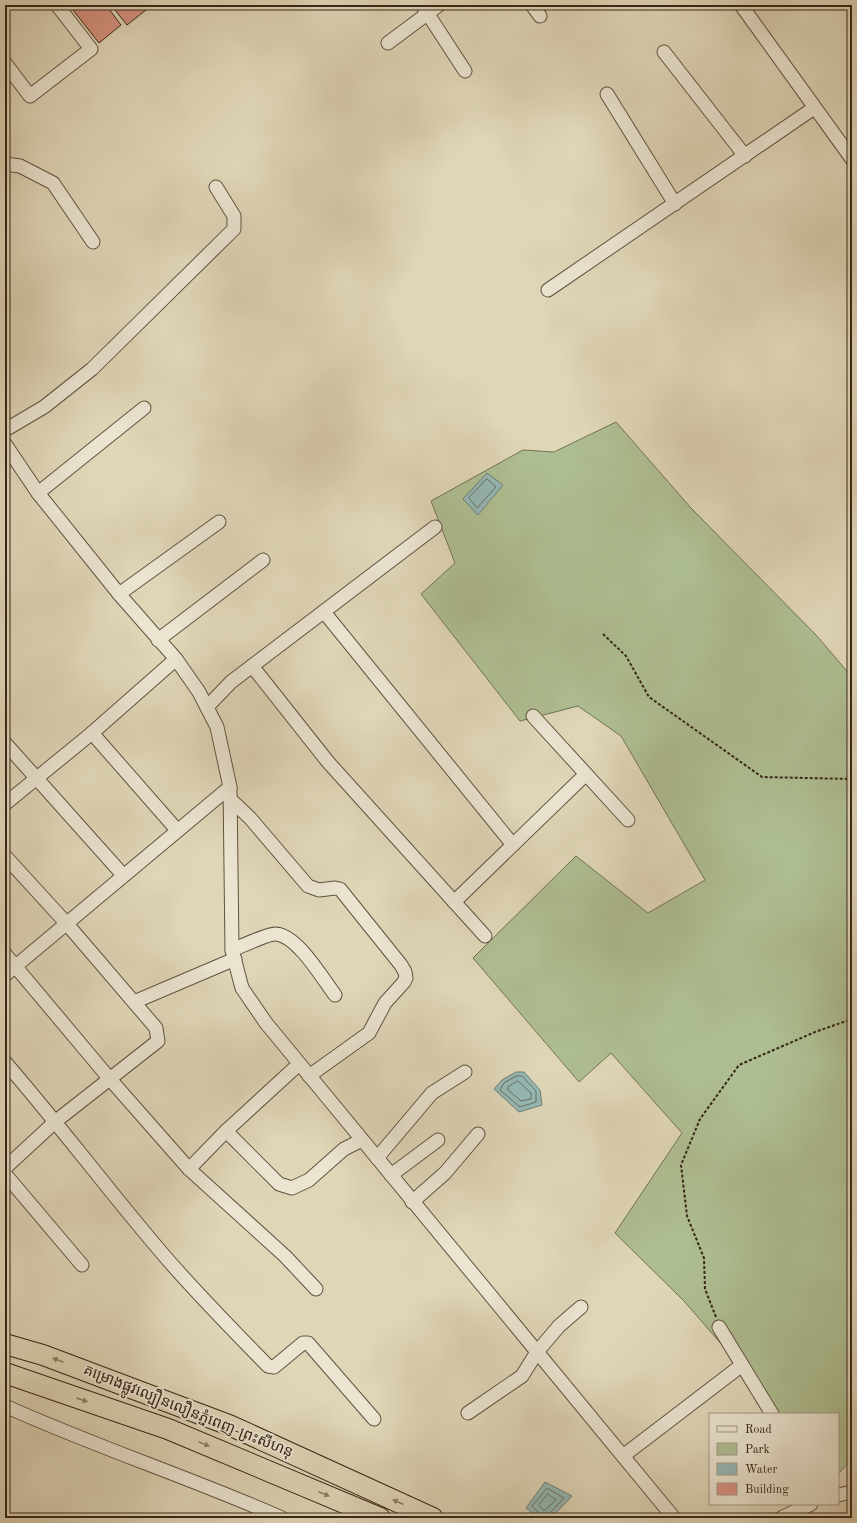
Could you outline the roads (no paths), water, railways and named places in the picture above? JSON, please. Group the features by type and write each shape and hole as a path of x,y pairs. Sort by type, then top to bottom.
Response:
{"highway":[{"name":"គម្រោងផ្លូវល្បឿនលឿនភ្នំពេញ-ព្រះសីហនុ","path":"5,1344 43,1354 229,1425 433,1518"},
{"name":"គម្រោងផ្លូវល្បឿនលឿនភ្នំពេញ-ព្រះសីហនុ","path":"5,1373 168,1429 380,1518"}],"street":[{"path":"5,63 30,96 91,49 57,5"},
{"path":"388,43 424,9 439,5"},
{"path":"532,5 540,16"},
{"path":"741,5 852,159"},
{"path":"424,9 465,71"},
{"path":"664,52 745,156"},
{"path":"606,94 675,204"},
{"path":"548,290 814,108"},
{"path":"5,164 20,166 53,183 93,242"},
{"path":"5,430 44,407 92,369 234,228 234,216 216,187"},
{"path":"38,493 144,408"},
{"path":"5,444 38,493 119,594 176,659 207,707 217,727 230,793 233,954 242,988 266,1023 299,1064 674,1518"},
{"path":"119,594 218,522"},
{"path":"207,707 231,682 435,527"},
{"path":"158,640 263,560"},
{"path":"324,612 513,845"},
{"path":"5,804 92,733 176,659"},
{"path":"252,666 328,762 485,936"},
{"path":"533,716 628,820"},
{"path":"92,733 177,830"},
{"path":"5,743 123,874"},
{"path":"454,902 586,774"},
{"path":"5,975 177,830 230,793"},
{"path":"230,793 308,886 319,890 335,888 340,890 405,972 406,978 404,982 385,1003 369,1033 309,1076"},
{"path":"5,856 67,924 156,1028 158,1041 56,1121 5,1168"},
{"path":"134,1002 274,934 287,937 298,946 334,995"},
{"path":"5,954 16,965 45,1003 109,1078 189,1169 284,1256 316,1289"},
{"path":"5,1062 56,1121 156,1247 216,1313 268,1366 274,1367 303,1343 308,1343 374,1419"},
{"path":"189,1169 226,1131 299,1064"},
{"path":"377,1158 432,1093 465,1072"},
{"path":"226,1131 279,1184 292,1188 309,1180 344,1149 362,1140"},
{"path":"412,1202 444,1173 478,1134"},
{"path":"391,1175 438,1140"},
{"path":"5,1174 82,1265"},
{"path":"468,1413 522,1376 537,1352 559,1326 581,1307"},
{"path":"719,1327 771,1413"},
{"path":"623,1456 742,1365"},
{"path":"5,1406 77,1436 237,1498 282,1518"},
{"path":"839,1496 852,1492"},
{"path":"790,1516 809,1505"}],"water":[{"path":"487,473 503,485 478,515 463,499"},
{"path":"516,1072 524,1072 540,1090 542,1105 519,1112 494,1089 502,1080"},
{"path":"545,1482 572,1496 551,1518 539,1518 526,1508"}]}
